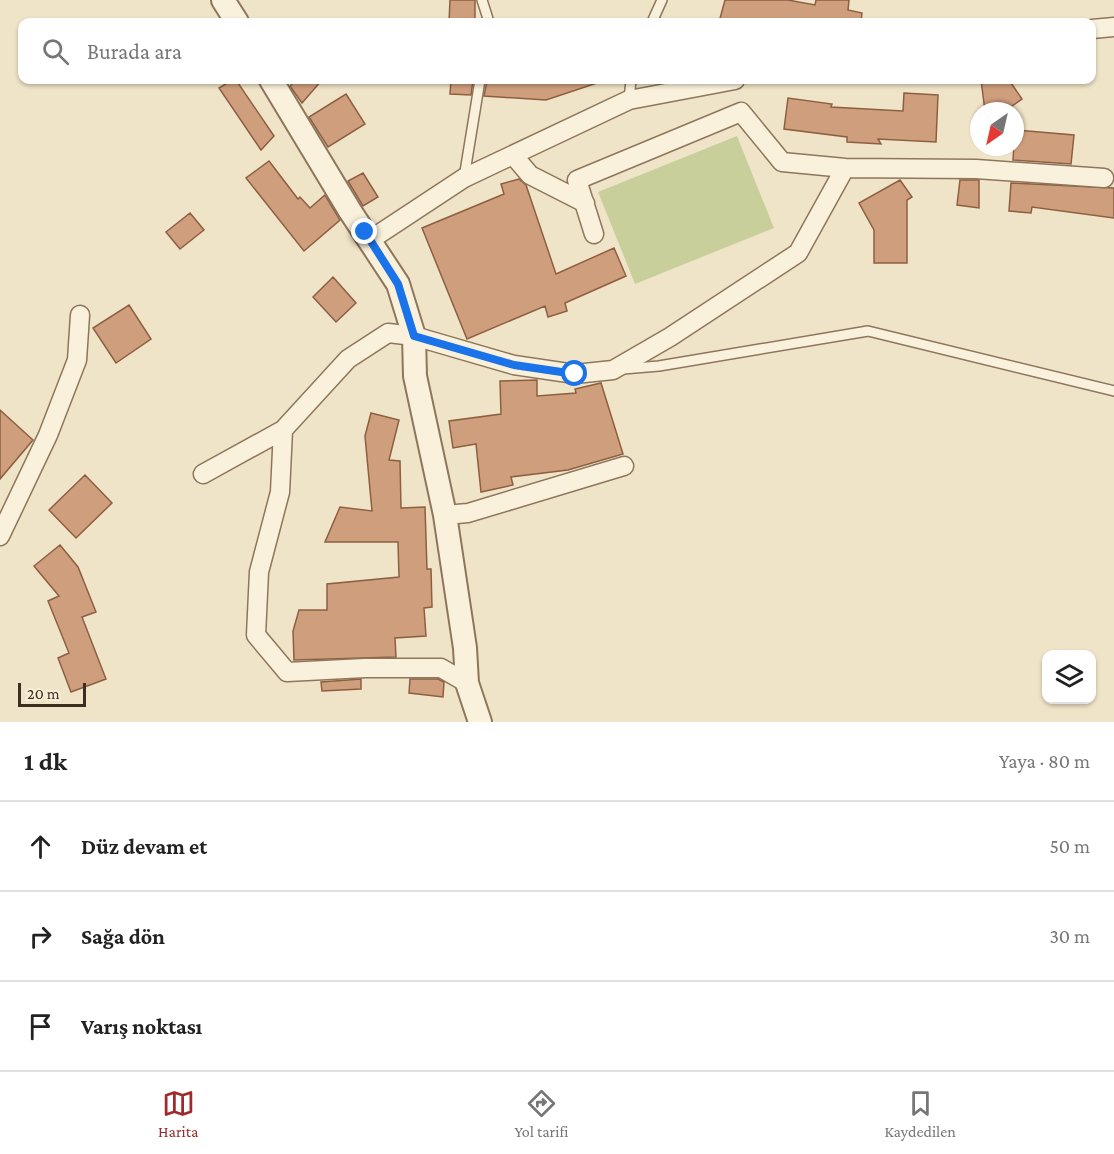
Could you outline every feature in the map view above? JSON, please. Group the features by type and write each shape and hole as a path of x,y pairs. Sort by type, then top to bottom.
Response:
{"street":[{"path":"223,0 234,18"},
{"path":"1096,28 1114,27"},
{"path":"273,84 350,211 398,284 414,336 415,376 445,515 465,648 466,683 480,722"},
{"path":"368,236 464,178 629,100 714,84"},
{"path":"594,234 577,180 741,112 782,162 846,168 976,169 1104,178"},
{"path":"513,155 530,175 585,203"},
{"path":"203,474 283,430 348,359 388,333 414,336 514,365 575,374 613,370 670,337 798,253 846,168"},
{"path":"0,536 48,435 77,360 80,315"},
{"path":"283,430 280,492 259,572 256,635 287,672 365,668 441,668 466,683"},
{"path":"445,515 468,513 624,466"}],"lane":[{"path":"482,0 488,18"},
{"path":"653,18 662,0"},
{"path":"464,178 479,84"},
{"path":"629,100 631,84"},
{"path":"613,370 659,366 868,331 1114,391"}],"green space":[{"path":"737,136 774,228 635,284 598,192"}],"building":[{"path":"450,0 475,0 475,18 449,18"},
{"path":"725,0 788,0 815,5 816,0 849,0 848,10 862,13 861,18 720,18"},
{"path":"226,84 239,84 274,136 261,150 219,88"},
{"path":"292,84 319,84 302,103 290,86"},
{"path":"451,84 472,84 471,95 450,94"},
{"path":"486,84 594,84 546,100 484,96"},
{"path":"982,84 1012,84 1022,99 1018,102 984,102"},
{"path":"904,93 938,95 936,142 878,139 881,144 847,142 847,137 784,129 788,98 832,104 831,107 903,111"},
{"path":"346,94 365,124 328,147 309,117"},
{"path":"1024,131 1074,135 1071,164 1013,160 1013,156 1024,156"},
{"path":"269,161 298,199 300,197 310,208 325,195 340,220 304,251 246,178"},
{"path":"363,173 378,197 363,206 348,181"},
{"path":"519,179 526,185 556,274 614,248 626,276 565,303 567,311 548,317 545,306 467,339 422,228 504,194 501,184"},
{"path":"900,180 912,197 907,200 907,263 874,263 874,230 859,203"},
{"path":"960,180 979,180 979,208 957,205"},
{"path":"1011,183 1114,188 1114,218 1032,207 1031,213 1009,211"},
{"path":"190,213 204,230 180,249 166,232"},
{"path":"333,277 356,303 336,322 313,297"},
{"path":"129,305 151,339 116,363 93,328"},
{"path":"537,380 537,396 576,393 575,389 601,383 623,454 568,470 511,477 513,485 481,492 476,444 453,448 449,421 501,414 500,381"},
{"path":"0,410 33,440 0,479"},
{"path":"371,413 399,420 389,460 400,461 401,508 425,507 427,569 431,569 432,607 424,608 426,636 395,638 396,657 294,660 293,631 299,610 327,610 327,584 399,577 398,542 325,542 340,507 372,511 365,436"},
{"path":"85,475 112,503 76,538 49,510"},
{"path":"60,545 78,567 96,612 82,617 106,679 71,692 58,658 69,653 48,601 59,596 34,566"},
{"path":"361,679 361,689 322,691 321,682"},
{"path":"410,679 438,679 444,682 443,697 409,693"}],"route":[{"path":"365,232 398,284 414,336 458,351 514,365 575,374"}]}
